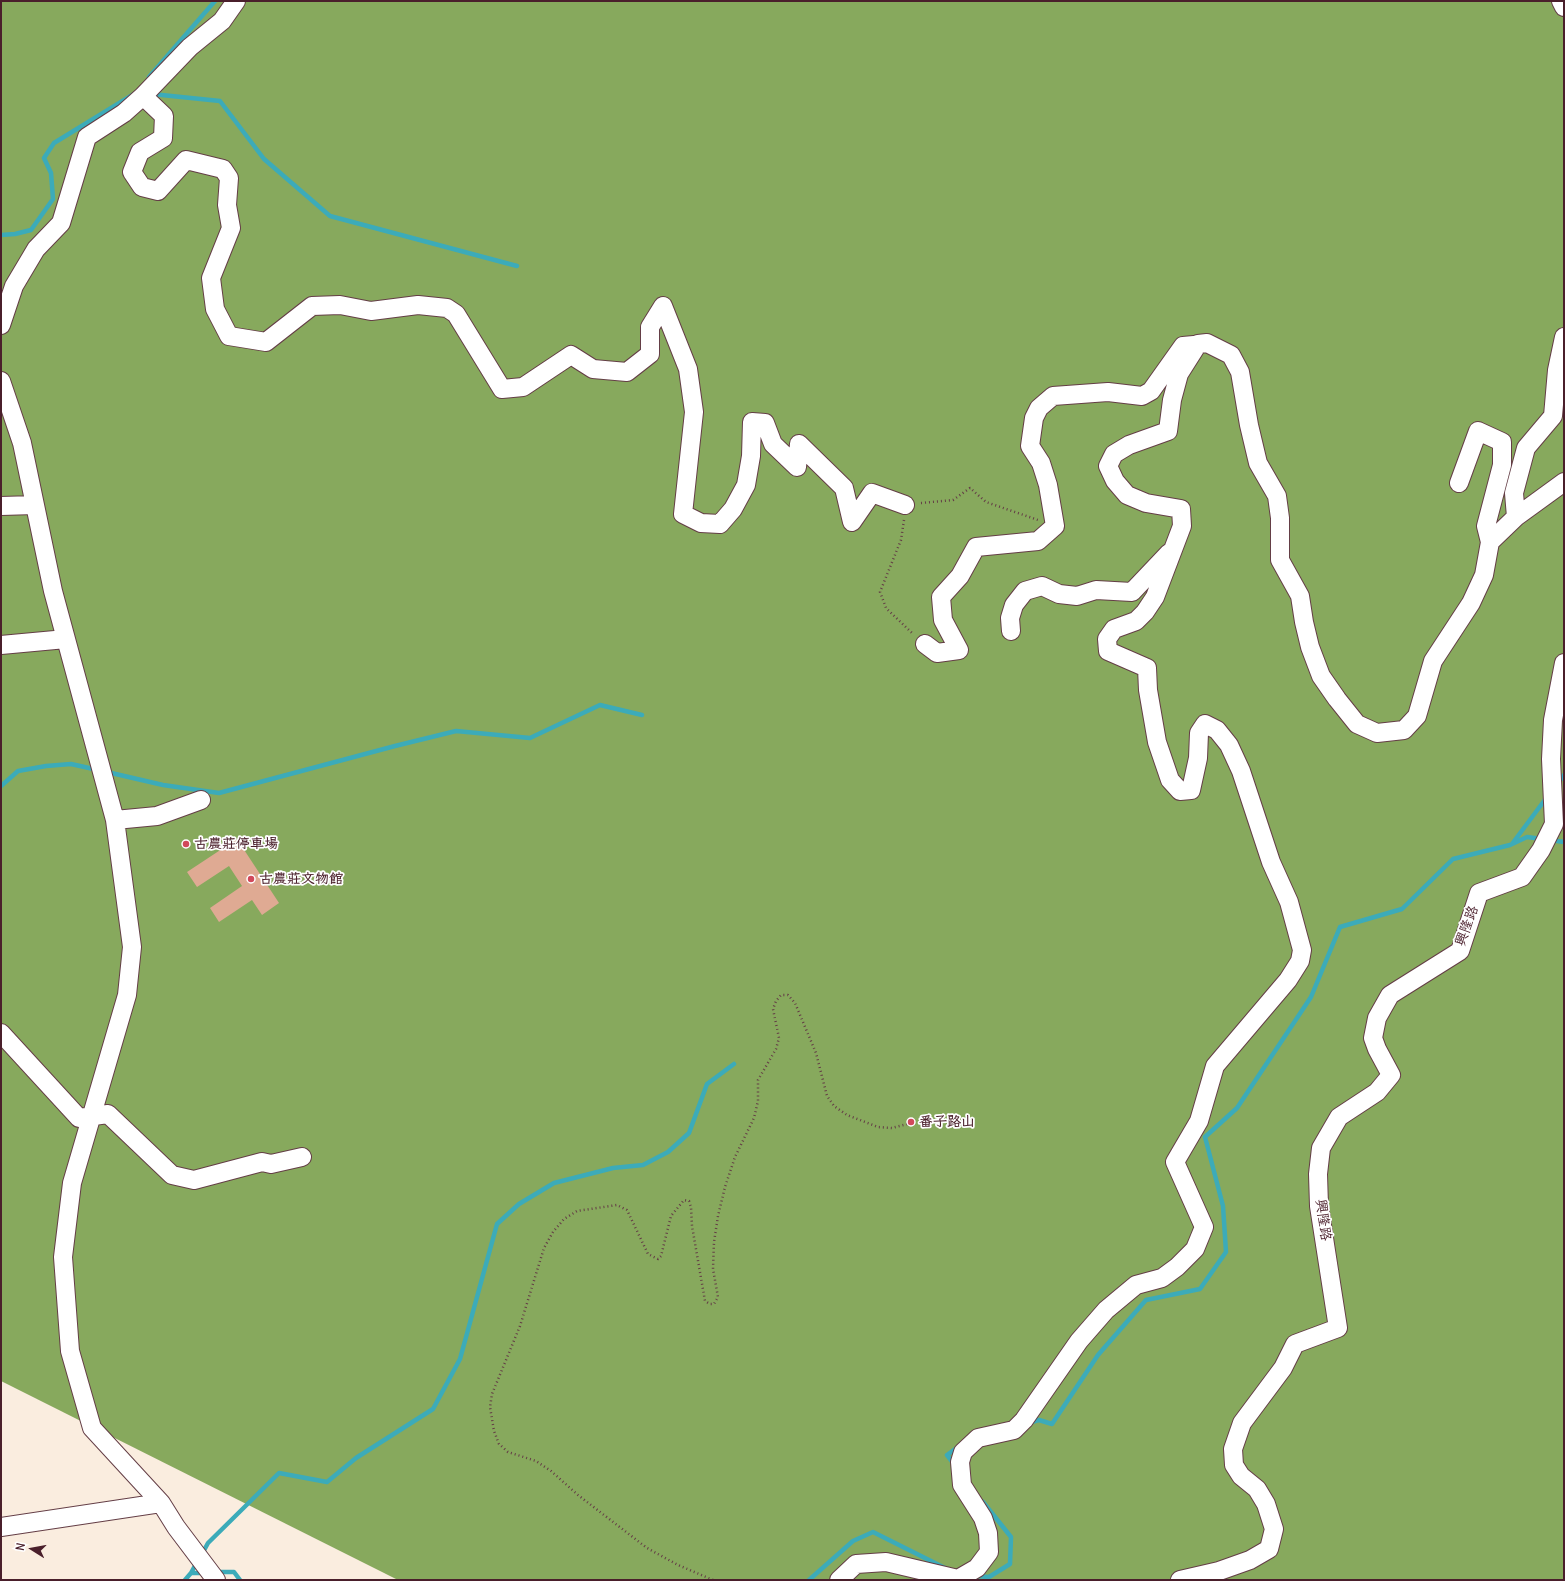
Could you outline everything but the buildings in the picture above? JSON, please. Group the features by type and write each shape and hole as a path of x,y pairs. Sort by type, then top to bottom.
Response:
{"street":[{"path":"1,325 14,286 36,249 61,223 87,137 124,113 143,96 190,47 222,20 236,1"},
{"path":"1560,1 1564,7"},
{"path":"143,96 164,116 163,138 140,152 132,172 142,187 158,191 186,160 223,169 229,178 227,205 231,228 211,278 215,309 229,336 266,342 312,306 340,305 371,311 418,305 447,308 456,314 502,389 523,387 571,355 593,369 627,372 650,354 650,327 663,306 688,369 694,412 683,514 701,523 720,524 733,509 746,485 751,456 752,422 765,423 773,444 797,467 799,444 844,488 852,522 872,493 905,505"},
{"path":"1516,517 1514,493 1526,448 1553,416 1557,370 1564,337"},
{"path":"925,644 937,653 958,650 944,620 941,597 960,576 976,547 1038,541 1055,526 1048,485 1041,463 1030,446 1034,418 1039,408 1053,396 1060,395 1108,392 1142,396 1151,391 1183,346 1207,343 1231,355 1240,372 1249,425 1258,463 1277,496 1280,518 1280,560 1300,596 1308,641 1322,676 1337,700 1357,724 1377,733 1404,730 1417,716 1433,661 1471,603 1484,575 1490,542 1486,526 1502,464 1502,442 1478,431 1460,483"},
{"path":"839,1580 856,1564 886,1562 958,1579 977,1568 981,1563 989,1552 988,1533 983,1518 962,1485 960,1462 963,1452 978,1438 1014,1430 1024,1420 1079,1341 1106,1310 1136,1285 1162,1278 1177,1267 1195,1249 1204,1227 1175,1162 1199,1121 1215,1066 1288,980 1300,961 1302,950 1289,902 1270,862 1241,770 1229,745 1217,730 1205,724 1199,733 1198,758 1191,790 1180,791 1170,780 1157,742 1148,690 1147,668 1108,651 1107,639 1114,629 1136,621 1145,612 1155,597 1182,526 1180,509 1146,503 1127,495 1114,481 1108,466 1114,454 1129,445 1168,431 1172,400 1179,374 1198,344"},
{"path":"1,381 22,443 52,591 115,820 132,947 127,995 90,1116 72,1182 63,1257 70,1351 92,1428 161,1503 202,1563 216,1580"},
{"path":"1490,542 1516,517 1564,482"},
{"path":"1,506 35,505"},
{"path":"1011,631 1010,618 1014,605 1025,591 1042,586 1059,594 1077,596 1096,590 1132,592 1172,550"},
{"path":"1,645 66,639"},
{"name":"興隆路","path":"1180,1580 1219,1571 1250,1560 1269,1548 1274,1528 1266,1504 1257,1489 1241,1476 1234,1465 1234,1449 1242,1423 1283,1368 1295,1344 1338,1328 1320,1206 1318,1174 1321,1148 1339,1117 1377,1092 1391,1075 1376,1049 1373,1038 1377,1018 1390,995 1460,950 1479,893 1522,877 1541,850 1554,824 1551,759 1553,720 1564,663"},
{"path":"115,820 157,816 201,800"},
{"path":"1,1033 79,1118 108,1114 172,1175 194,1180 262,1162 272,1164 302,1157"},
{"path":"1,1527 161,1503"}],"path":[{"path":"925,644 886,608 880,592 902,540 905,505 953,500 970,488 986,502 1055,526"},
{"path":"713,1580 678,1565 647,1548 578,1495 551,1471 536,1461 508,1452 499,1444 494,1431 490,1407 492,1394 520,1326 544,1248 553,1232 564,1220 577,1211 617,1205 627,1210 648,1254 658,1259 661,1256 671,1216 684,1200 689,1201 705,1301 710,1304 714,1304 718,1297 713,1269 714,1242 718,1216 725,1187 735,1157 754,1118 758,1101 758,1080 776,1049 779,1038 773,1009 776,1001 781,995 788,995 795,1003 816,1053 827,1096 834,1106 846,1115 878,1127 892,1128 911,1123"}],"green space":[{"path":"1,1 1564,1 1564,1580 398,1580 1,1381"}],"waterway":[{"path":"149,77 215,1"},
{"path":"1,235 15,234 31,230 53,199 51,173 44,158 54,143 134,94"},
{"path":"152,94 220,101 264,159 330,216 517,266"},
{"path":"107,772 163,785 219,793 456,731 530,738 600,705 642,715"},
{"path":"1,786 18,771 46,766 71,764 98,770"},
{"path":"1558,783 1564,775"},
{"path":"1512,844 1547,797"},
{"path":"1028,1423 1039,1420 1052,1424 1098,1355 1146,1300 1200,1289 1226,1252 1223,1206 1205,1137 1237,1108 1311,997 1340,927 1402,909 1453,859 1510,845 1527,837 1542,839"},
{"path":"1550,840 1564,842"},
{"path":"202,1554 208,1543 279,1473 327,1482 356,1458 433,1409 460,1359 497,1224 519,1204 554,1183 613,1168 643,1165 668,1152 689,1133 707,1084 734,1064"},
{"path":"954,1464 947,1455 958,1447"},
{"path":"975,1576 989,1577 1010,1564 1011,1537 983,1502"},
{"path":"809,1580 853,1541 873,1532 945,1568"},
{"path":"191,1573 197,1562"},
{"path":"216,1572 234,1572 240,1580"},
{"path":"185,1580 191,1573 204,1573"}],"place":[{"name":"古農莊停車場","path":"186,844"},
{"name":"古農莊文物館","path":"251,879"},
{"name":"番子路山","path":"911,1122"}]}
